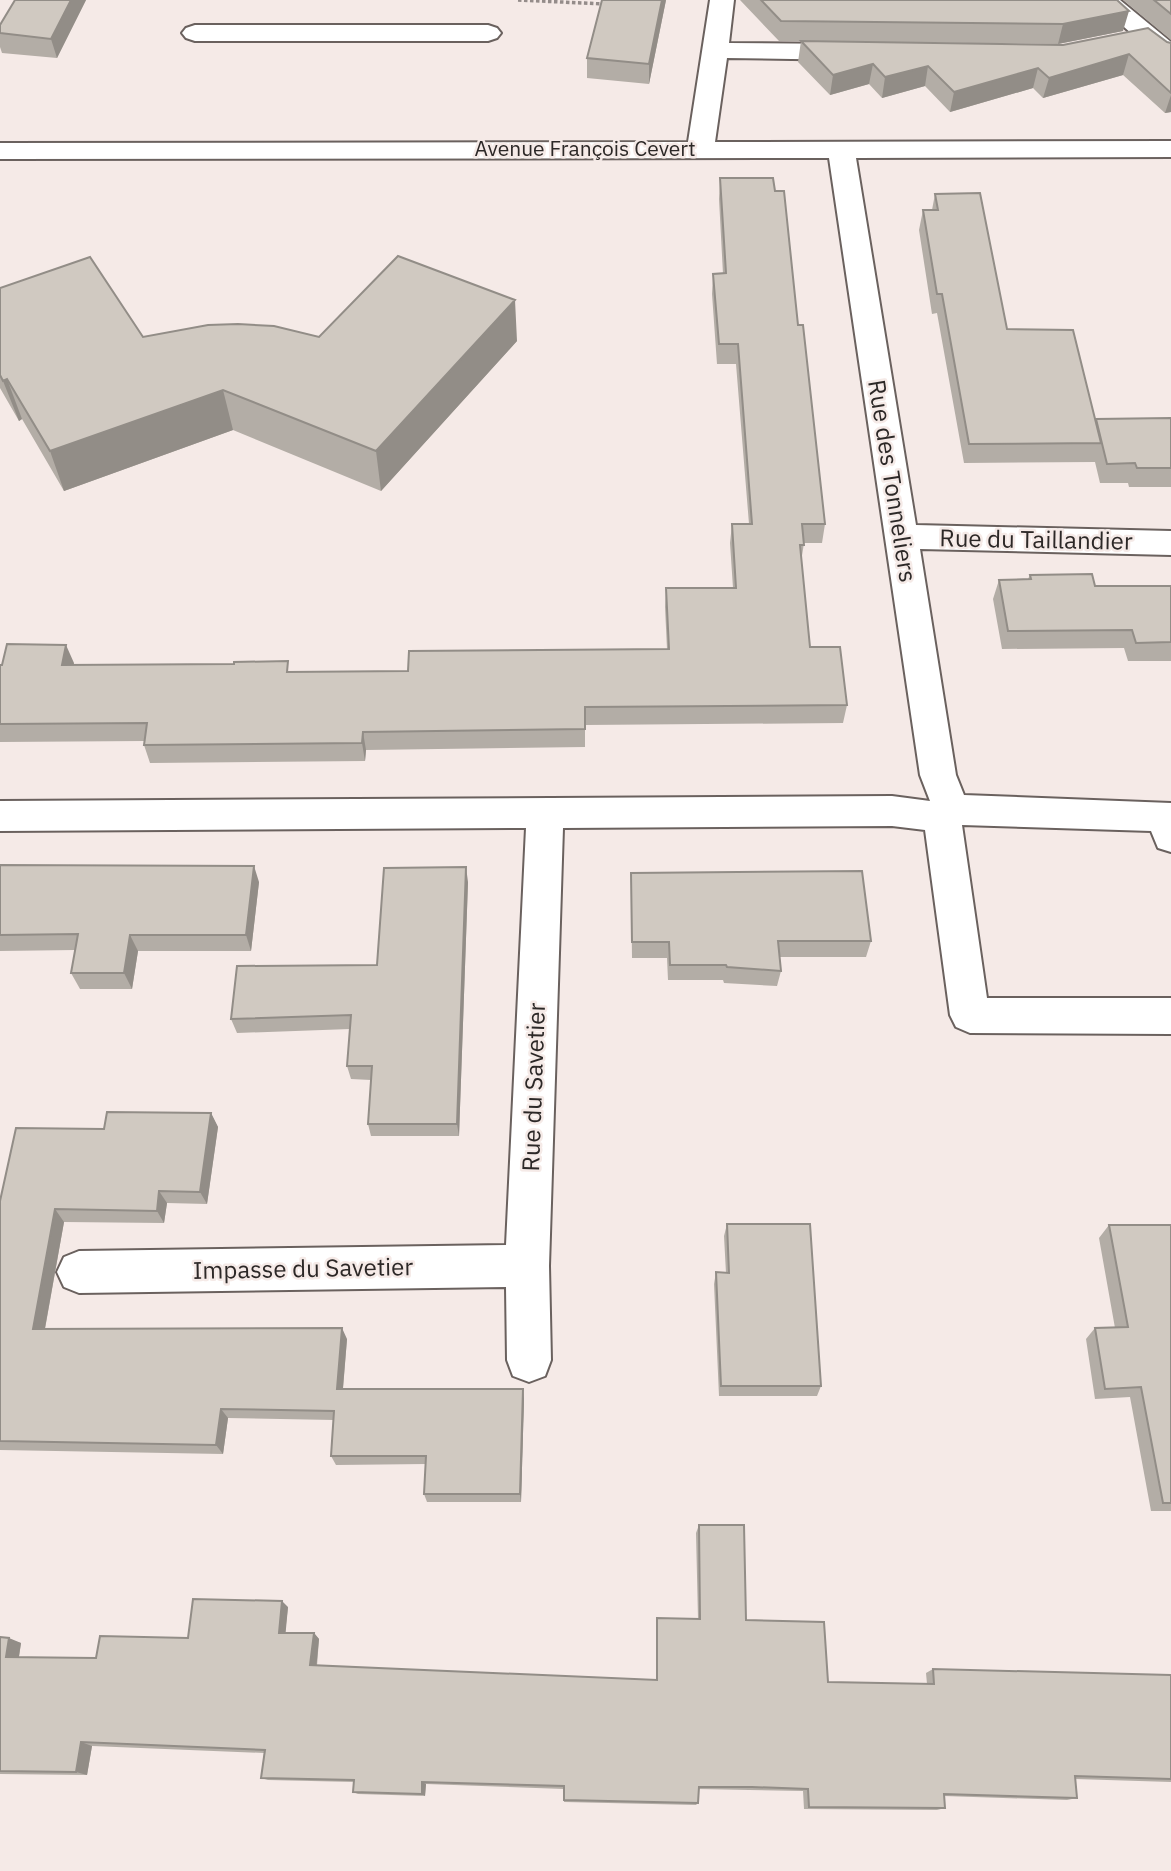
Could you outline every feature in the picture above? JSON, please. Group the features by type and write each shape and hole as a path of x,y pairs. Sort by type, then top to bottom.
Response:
{"street":[{"path":"701,148 722,0"},
{"path":"1105,0 1171,55"},
{"path":"195,33 330,21 488,33"},
{"path":"1121,43 1147,36"},
{"path":"714,50 879,52"},
{"name":"Rue des Tonneliers","path":"841,148 938,775 947,813 970,1015 1171,1016"},
{"name":"Avenue François Cevert","path":"0,151 1171,149"},
{"name":"Rue du Taillandier","path":"901,537 1171,543"},
{"path":"0,816 892,811 1165,816 1171,836"},
{"name":"Rue du Savetier","path":"529,1360 527,1266 545,814"},
{"name":"Impasse du Savetier","path":"79,1272 527,1266"}],"path":[{"path":"518,0 614,5"}],"building":[{"path":"15,0 71,0 51,39 0,33 0,25"},
{"path":"602,0 662,0 649,64 587,58"},
{"path":"761,0 1117,0 1129,11 1063,24 781,21"},
{"path":"1154,0 1171,0 1171,14"},
{"path":"1148,28 1171,43 1171,93 1129,54 1049,78 1038,68 954,92 928,66 885,77 873,64 833,75 801,41 1063,45"},
{"path":"720,178 773,178 775,191 784,191 798,325 803,325 825,524 802,524 804,545 800,545 810,647 840,647 847,705 585,707 585,729 363,732 362,743 144,745 147,723 0,724 0,665 7,644 66,645 62,665 288,661 287,672 408,671 409,651 669,649 666,588 736,588 732,524 752,524 738,344 719,344 713,274 726,273"},
{"path":"980,193 1007,329 1073,330 1101,443 969,444 942,294 937,294 923,210 938,210 935,194"},
{"path":"398,256 515,300 376,451 223,390 50,451 7,379 3,381 0,375 0,288 90,257 143,337 208,325 238,324 274,326 319,337"},
{"path":"1171,418 1171,468 1137,468 1135,463 1107,464 1096,419"},
{"path":"1092,574 1095,586 1171,586 1171,642 1136,643 1132,630 1008,631 999,580 1031,579 1030,575"},
{"path":"0,865 254,866 246,935 130,935 124,973 71,973 78,934 0,935"},
{"path":"466,867 457,1124 368,1124 372,1066 347,1066 351,1015 231,1019 237,966 377,965 384,868"},
{"path":"862,871 871,941 778,941 781,971 726,965 670,965 669,942 632,942 631,873"},
{"path":"107,1112 211,1113 200,1192 159,1191 157,1211 55,1209 33,1329 342,1328 337,1389 523,1389 520,1494 424,1494 426,1456 331,1456 334,1411 221,1409 216,1445 0,1441 0,1201 16,1128 104,1129"},
{"path":"727,1224 810,1224 821,1386 721,1386 716,1272 729,1273"},
{"path":"1109,1225 1171,1225 1171,1503 1163,1503 1141,1387 1105,1389 1095,1328 1128,1327"},
{"path":"699,1525 744,1525 746,1620 824,1622 828,1682 934,1684 933,1669 1171,1675 1171,1779 1075,1776 1077,1798 944,1794 945,1808 809,1807 808,1789 752,1787 699,1787 698,1803 564,1800 564,1786 422,1782 422,1794 353,1792 354,1780 261,1778 265,1750 81,1742 76,1772 0,1771 0,1637 9,1638 6,1657 96,1658 100,1636 188,1638 193,1599 282,1601 279,1633 314,1633 310,1665 657,1680 657,1618 700,1619"}]}
